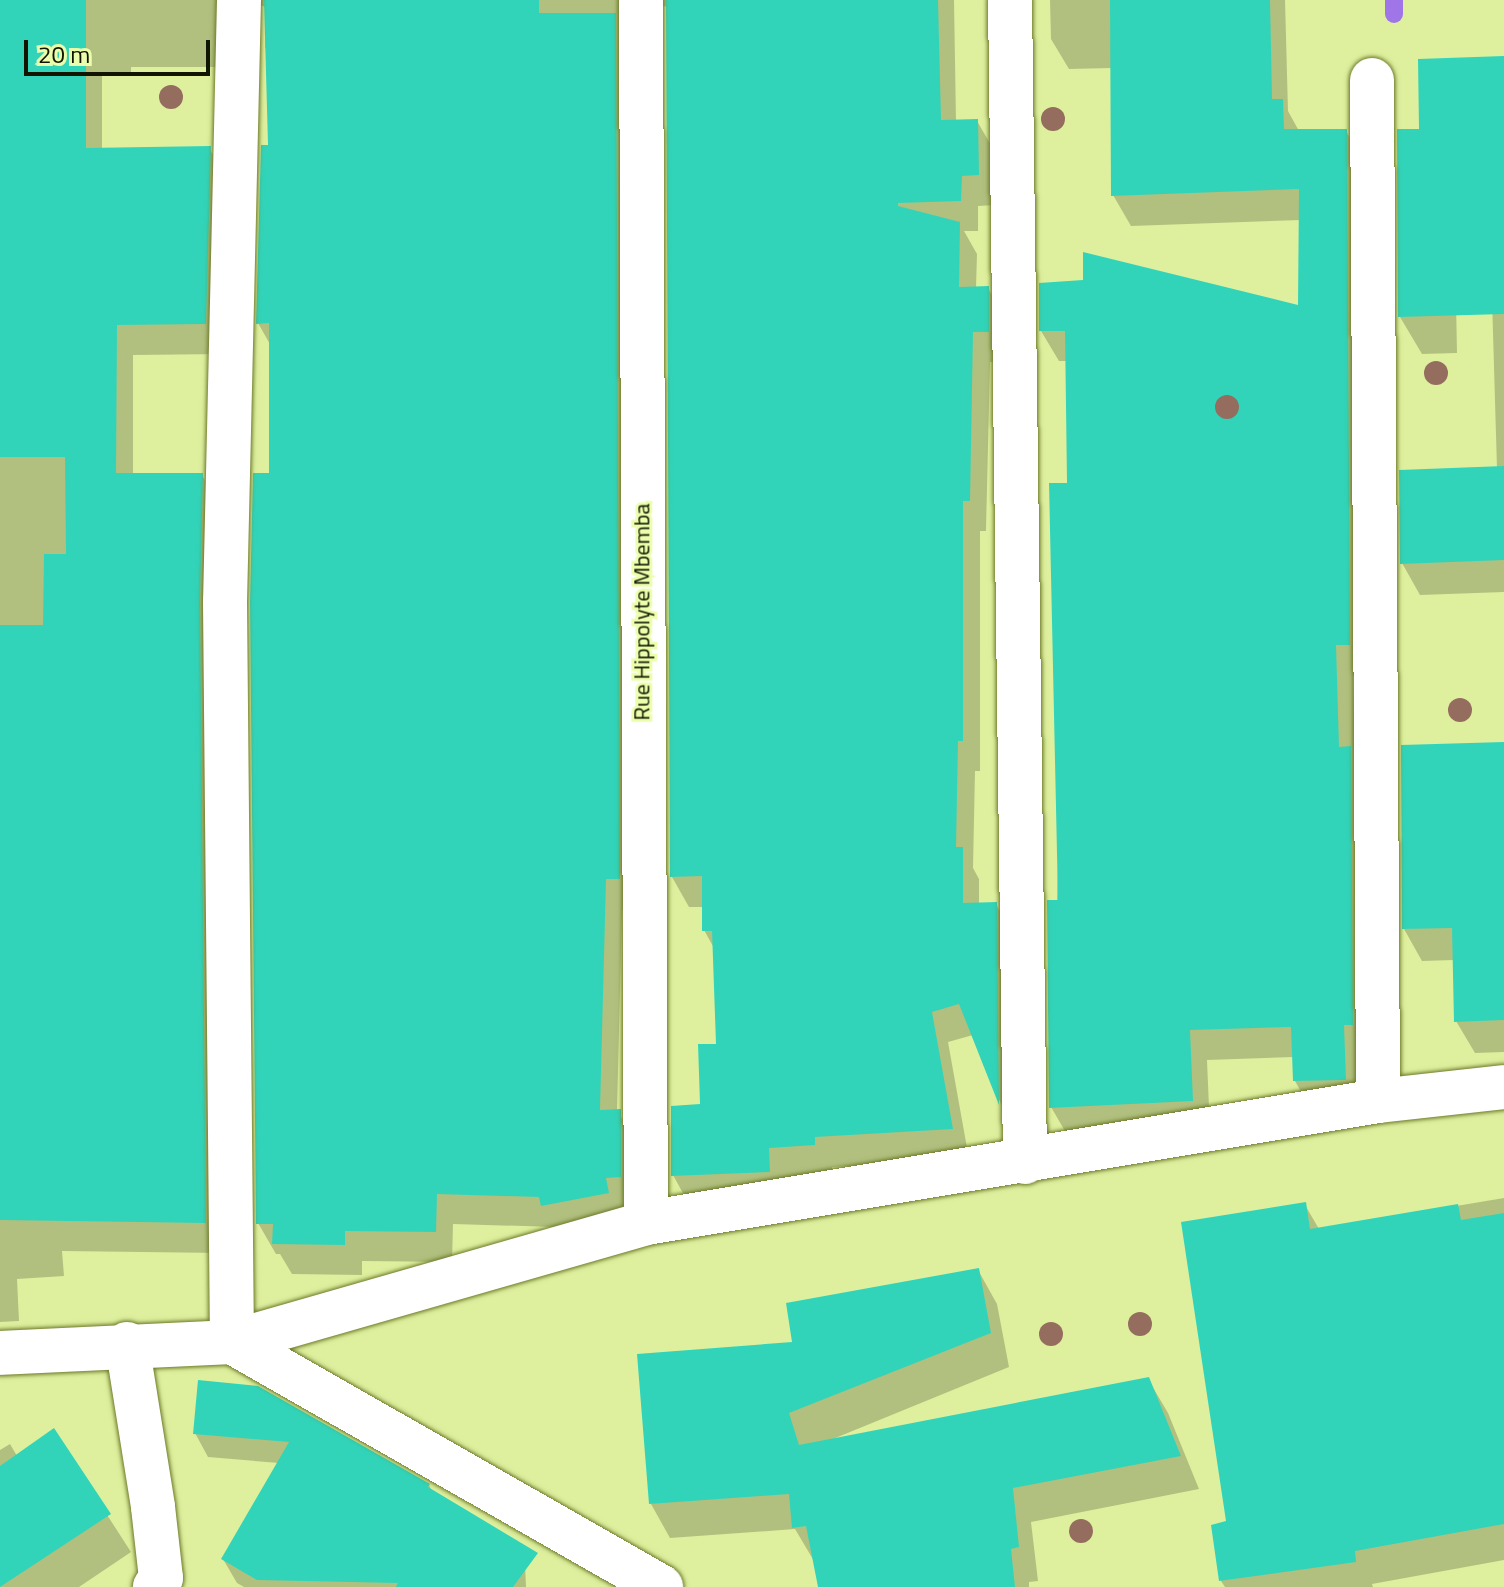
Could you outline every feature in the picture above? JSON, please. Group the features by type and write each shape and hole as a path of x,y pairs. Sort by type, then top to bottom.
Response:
{"street":[{"path":"232,1342 225,602 239,0"},
{"name":"Rue Hippolyte Mbemba","path":"641,0 646,1223"},
{"path":"1010,0 1025,1162"},
{"path":"1372,80 1378,1101"},
{"path":"0,1353 127,1344 232,1342 646,1223 1378,1101 1504,1087"},
{"path":"232,1342 661,1587"},
{"path":"127,1344 163,1584"}],"building":[{"path":"0,0 86,0 86,148 211,146 206,324 117,325 116,473 203,473 200,602 206,1223 0,1220 0,625 43,625 44,554 66,554 65,457 0,457"},
{"path":"264,0 539,0 539,13 616,13 620,879 606,879 600,1110 621,1109 621,1177 606,1178 609,1193 541,1206 539,1197 437,1194 436,1232 345,1231 345,1245 272,1244 273,1224 256,1224 250,602 253,473 269,473 269,323 256,324 261,145 268,145"},
{"path":"666,0 938,0 941,120 978,119 979,175 962,176 961,201 898,203 898,206 960,222 959,287 989,286 989,332 973,332 970,501 963,501 963,741 958,741 956,847 963,847 963,903 997,902 999,1105 959,1004 932,1012 953,1129 815,1137 815,1145 769,1148 770,1172 671,1176 671,1106 700,1104 698,1044 716,1044 712,931 702,931 702,876 670,877"},
{"path":"1110,0 1270,0 1272,99 1283,99 1284,129 1347,129 1350,645 1336,645 1339,747 1351,746 1353,1025 1344,1025 1346,1080 1293,1081 1291,1027 1190,1030 1193,1101 1049,1108 1047,900 1058,900 1049,483 1067,483 1065,331 1039,331 1039,283 1083,280 1083,252 1298,305 1299,189 1111,196"},
{"path":"1504,56 1504,314 1398,317 1397,129 1419,129 1418,59"},
{"path":"1504,466 1504,560 1400,564 1399,470"},
{"path":"1504,742 1504,1020 1454,1022 1452,928 1402,929 1401,745"},
{"path":"1306,1202 1310,1229 1458,1204 1461,1220 1504,1213 1504,1524 1355,1551 1356,1562 1219,1581 1211,1525 1226,1521 1181,1222"},
{"path":"979,1268 991,1333 789,1413 799,1445 1149,1377 1181,1456 1013,1488 1019,1547 1011,1549 1015,1587 818,1587 806,1526 792,1528 789,1494 649,1504 637,1354 792,1342 786,1303"},
{"path":"198,1380 258,1386 430,1484 428,1487 538,1553 513,1587 396,1587 398,1583 257,1580 221,1559 289,1442 193,1434"},
{"path":"54,1428 111,1514 0,1587 0,1466"}],"waterway":[{"path":"1394,0 1394,14"}]}
